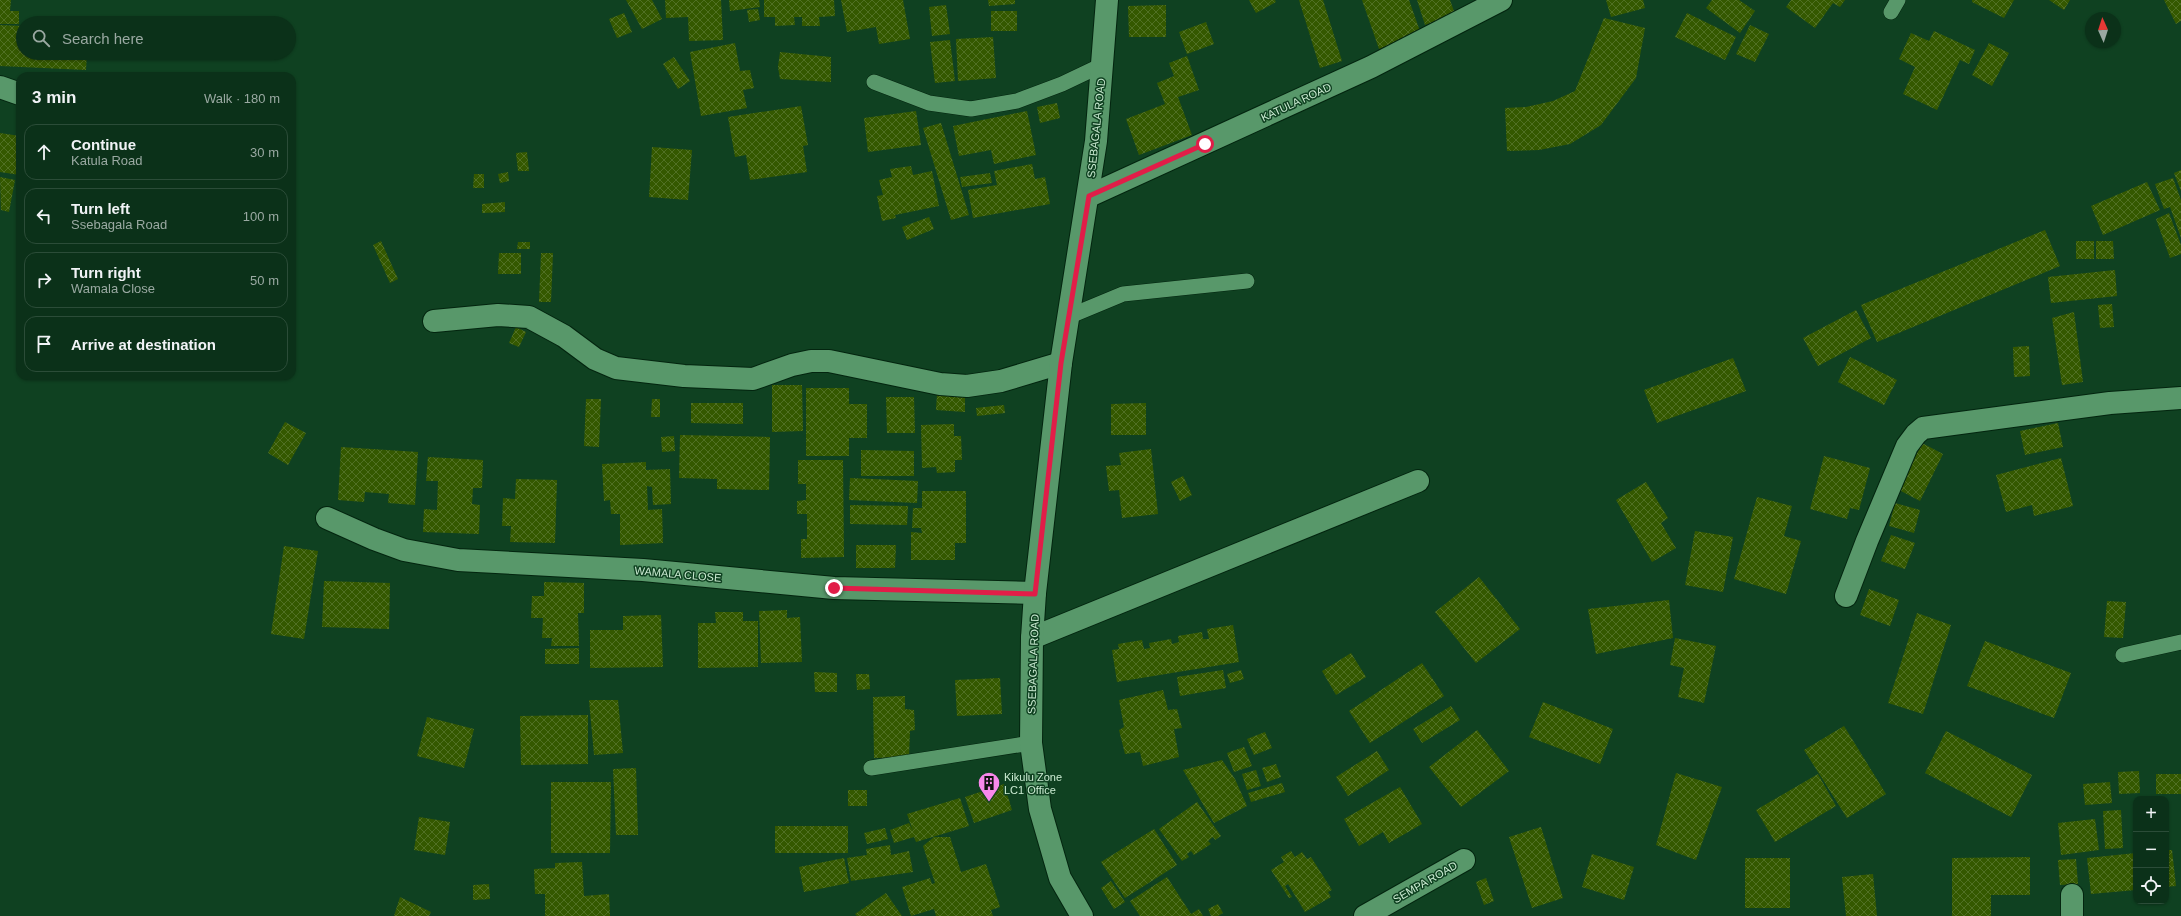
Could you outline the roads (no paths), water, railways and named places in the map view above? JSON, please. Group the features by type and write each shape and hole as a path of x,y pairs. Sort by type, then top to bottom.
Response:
{"street":[{"name":"SSEBAGALA ROAD","path":"1082,916 1060,878 1040,809 1031,743 1032,638 1035,594 1061,363 1089,196 1096,140 1107,0"},
{"name":"KATULA ROAD","path":"1089,196 1371,67 1501,0"},
{"path":"0,87 16,93"},
{"path":"434,321 498,315 530,318 564,336 595,359 616,368 728,379 753,379 792,365 811,361 829,361 940,384 967,386 1001,380 1061,363"},
{"path":"1846,596 1867,541 1907,446 1916,434 1923,428 2110,403 2181,398"},
{"path":"1032,638 1418,481"},
{"name":"WAMALA CLOSE","path":"327,518 374,540 404,550 458,560 635,570 834,588 1035,594"},
{"name":"SEMPA ROAD","path":"1365,916 1464,860"}],"lane":[{"path":"874,82 929,102 971,109 1017,101 1062,84 1102,65"},
{"path":"1070,316 1123,294 1247,281"},
{"path":"2123,655 2181,642"},
{"path":"871,768 1031,743"}],"place":[{"name":"Kikulu Zone LC1 Office","path":"989,802"}]}
